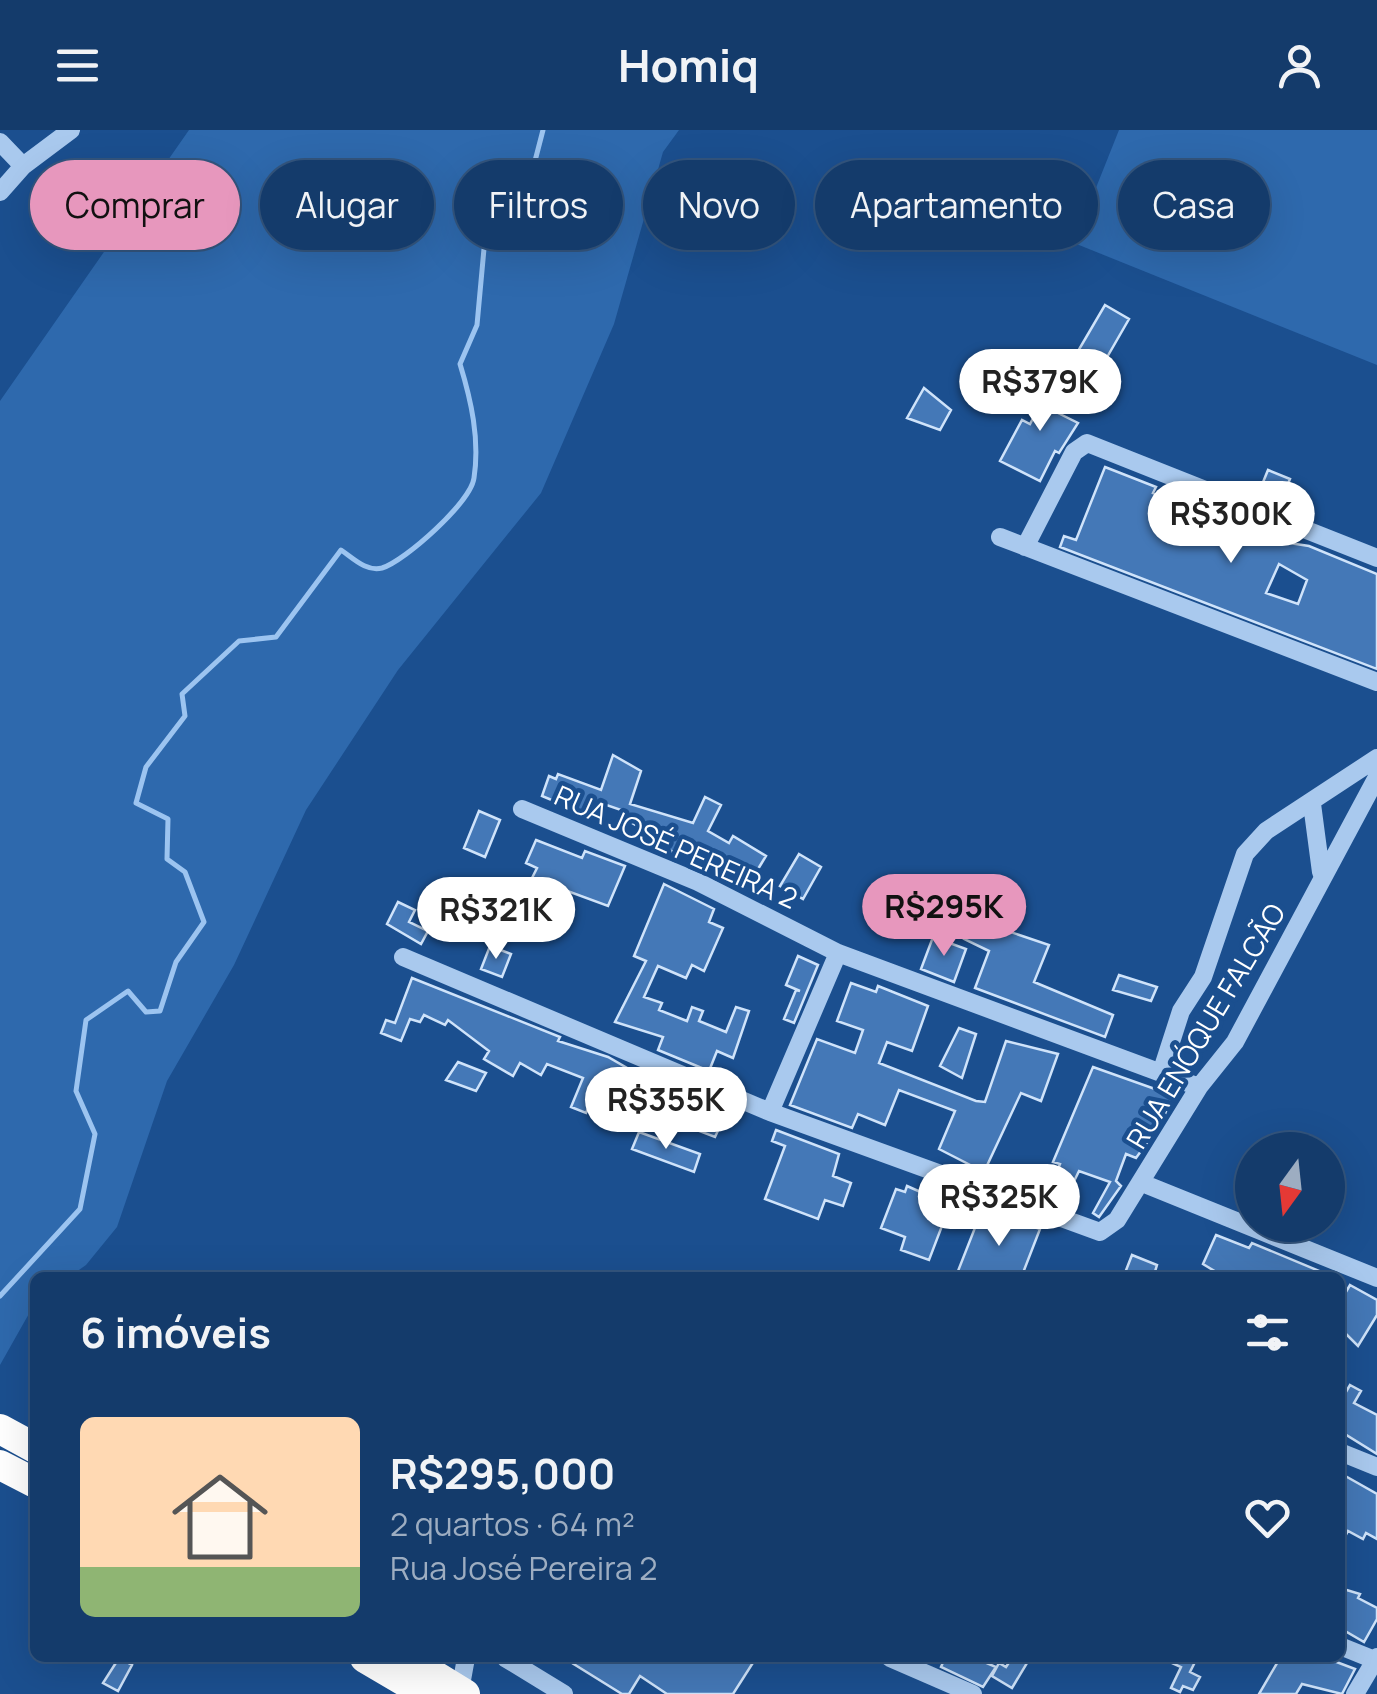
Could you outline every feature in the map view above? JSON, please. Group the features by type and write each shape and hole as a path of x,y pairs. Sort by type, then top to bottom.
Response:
{"highway":[{"path":"0,1430 30,1445"},
{"path":"0,1466 30,1481"},
{"path":"372,1662 426,1694"},
{"path":"413,1662 462,1692"}],"street":[{"path":"0,192 22,166 71,130"},
{"path":"0,142 22,166"},
{"path":"1024,547 1074,452 1087,443 1377,558"},
{"path":"1000,536 1377,682"},
{"path":"1161,1073 1181,1012 1203,977 1245,854 1266,831 1377,758"},
{"name":"RUA ENÓQUE FALCÃO","path":"770,1112 1090,1232 1100,1232 1117,1220 1199,1088 1235,1042 1377,777"},
{"path":"1312,804 1320,840 1320,882"},
{"name":"RUA JOSÉ PEREIRA 2","path":"522,809 698,882 838,953 1199,1088"},
{"path":"403,958 770,1112 838,953"},
{"path":"1142,1183 1377,1278"},
{"path":"1345,1454 1377,1466"},
{"path":"1345,1648 1376,1659 1355,1694"},
{"path":"462,1692 466,1662"},
{"path":"510,1662 539,1687 564,1694"},
{"path":"899,1662 973,1694"}],"shaded area":[{"path":"189,130 679,130 661,160 643,160 643,222 614,324 541,493 398,670 306,810 234,965 167,1081 117,1227 76,1272 30,1272 30,1312 0,1365 0,401 105,250 240,250 240,160 168,160"},
{"path":"1119,130 1377,130 1377,365 1091,250 1098,250 1098,183"}],"building":[{"path":"1105,305 1129,319 1102,366 1109,370 1096,393 1064,375"},
{"path":"1053,369 1067,376 1050,409 1078,423 1059,453 1055,451 1040,481 1000,461 1022,420 1030,424"},
{"path":"924,388 951,410 940,430 907,418"},
{"path":"1105,467 1156,487 1153,493 1174,501 1176,495 1228,512 1258,526 1256,533 1276,541 1309,546 1377,574 1377,669 1060,547 1064,536 1076,540","holes":["1279,564 1307,580 1298,604 1266,593"]},
{"path":"1268,470 1290,479 1279,506 1257,497"},
{"path":"613,755 641,771 630,804 693,823 705,797 721,805 708,831 729,843 733,836 766,856 747,887 697,860 648,843 651,834 625,819 627,812 595,801 590,816 542,796 549,776 556,779 558,774 601,790"},
{"path":"479,811 500,820 485,857 464,848"},
{"path":"536,840 582,858 585,851 625,866 608,906 532,878 537,868 526,863"},
{"path":"799,854 821,867 803,899 780,886"},
{"path":"664,884 714,909 709,922 723,928 704,971 692,965 686,978 658,966 644,997 662,1003 659,1010 687,1021 692,1007 703,1011 699,1021 726,1032 736,1007 749,1011 733,1058 717,1051 709,1071 658,1050 663,1037 615,1022 646,961 634,956"},
{"path":"398,902 415,910 409,922 428,931 421,944 387,924"},
{"path":"972,919 1049,945 1034,982 1113,1015 1105,1037 975,988 989,951 964,939"},
{"path":"933,937 966,949 954,982 921,969"},
{"path":"490,946 511,954 502,977 481,969"},
{"path":"798,956 818,965 794,1023 784,1019 796,990 800,991 786,985"},
{"path":"1119,975 1157,987 1151,1001 1113,990"},
{"path":"412,978 560,1037 558,1041 608,1057 634,1072 631,1079 724,1118 715,1137 647,1111 644,1118 628,1111 633,1099 610,1090 607,1097 595,1092 586,1113 571,1107 583,1078 547,1064 541,1075 520,1063 513,1076 484,1059 489,1051 448,1020 445,1025 424,1015 420,1022 410,1019 401,1041 381,1033 386,1020 395,1023"},
{"path":"851,983 876,992 878,986 928,1006 912,1051 887,1042 879,1063 976,1101 985,1102 1006,1041 1058,1054 1041,1101 1021,1093 984,1172 939,1149 955,1111 899,1090 885,1125 858,1114 852,1128 790,1105 817,1039 855,1053 863,1030 837,1021"},
{"path":"959,1028 976,1034 962,1078 940,1066"},
{"path":"458,1062 486,1073 476,1091 446,1080"},
{"path":"1093,1067 1172,1095 1162,1122 1136,1158 1126,1154 1116,1181 1121,1186 1099,1217 1093,1213 1110,1182 1079,1171 1064,1202 1048,1195 1060,1164 1053,1162"},
{"path":"776,1130 839,1154 833,1176 851,1183 843,1206 825,1200 818,1219 765,1199 785,1146 772,1141"},
{"path":"639,1132 700,1154 694,1172 632,1149"},
{"path":"907,1186 950,1205 929,1260 901,1250 905,1237 881,1228 896,1189 905,1192"},
{"path":"980,1215 1000,1221 1002,1216 1040,1229 1023,1272 958,1271"},
{"path":"1216,1235 1249,1248 1252,1243 1322,1272 1216,1272 1203,1264"},
{"path":"1132,1255 1157,1265 1155,1272 1125,1272"},
{"path":"1350,1285 1377,1300 1377,1315 1358,1346 1345,1333 1345,1294"},
{"path":"1350,1385 1361,1391 1354,1403 1377,1415 1377,1454 1345,1434 1345,1394"},
{"path":"1345,1476 1377,1494 1377,1539 1366,1533 1363,1539 1348,1531 1345,1537"},
{"path":"1345,1590 1360,1594 1358,1598 1377,1608 1377,1619 1364,1642 1345,1631"},
{"path":"116,1662 132,1665 118,1691 103,1683"},
{"path":"570,1662 753,1662 733,1694 667,1694 640,1676 629,1694 622,1694"},
{"path":"943,1662 984,1662 996,1667 983,1687 941,1667"},
{"path":"1009,1662 1028,1662 1012,1688 992,1676 999,1663 1006,1667"},
{"path":"1170,1662 1195,1662 1190,1672 1200,1677 1193,1690 1183,1686 1180,1692 1171,1688 1181,1667"},
{"path":"1278,1662 1337,1662 1355,1669 1342,1694 1302,1684 1296,1694 1259,1694"}],"waterway":[{"path":"0,1296 80,1209 95,1134 76,1091 86,1020 128,991 146,1012 160,1011 176,962 204,922 185,872 167,859 168,819 136,803 146,767 185,716 182,694 239,641 276,637 341,550 360,564 382,568 436,529 462,501 474,478 476,463 471,406 460,364 477,325 487,216 500,206 521,215 543,130"}]}
